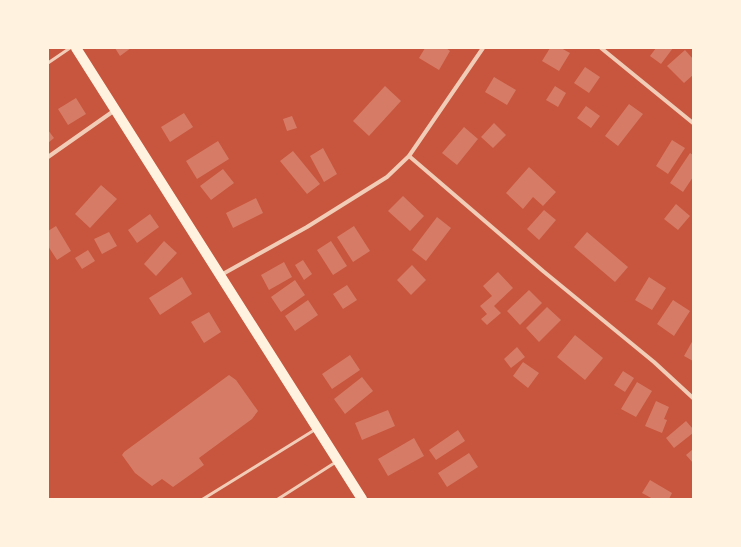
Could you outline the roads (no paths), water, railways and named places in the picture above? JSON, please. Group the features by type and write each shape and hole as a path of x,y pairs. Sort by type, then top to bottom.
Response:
{"main road":[{"path":"76,48 362,499"}],"street":[{"path":"221,275 307,227 387,177 409,156 483,48"},
{"path":"601,48 693,123"},
{"path":"48,157 115,110"},
{"path":"409,156 543,271 654,362 693,398"}],"lane":[{"path":"48,63 70,48"},
{"path":"203,499 317,428"},
{"path":"278,499 338,461"}]}
